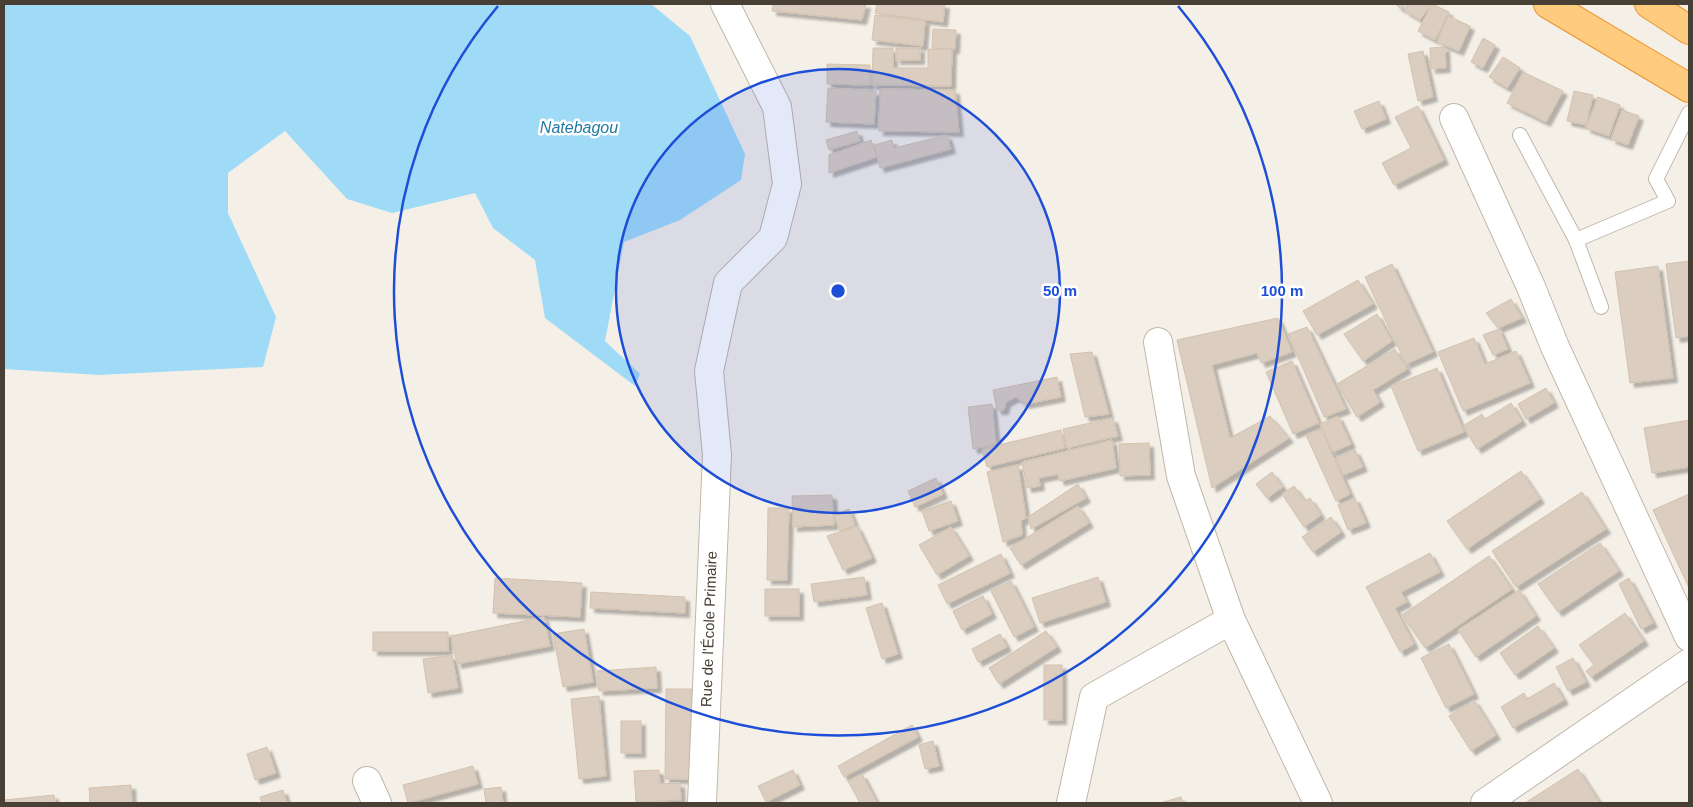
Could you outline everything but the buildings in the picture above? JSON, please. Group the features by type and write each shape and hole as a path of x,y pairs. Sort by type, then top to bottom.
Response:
{"highway":[{"path":"1548,4 1689,88"},
{"path":"1649,4 1685,21"}],"street":[{"name":"Rue de l'École Primaire","path":"702,803 717,455 709,370 728,283 773,238 787,184 777,107 725,4"},
{"path":"1454,118 1531,286 1555,348 1689,637"},
{"path":"1158,342 1181,476 1232,620 1318,803"},
{"path":"1071,803 1094,697 1232,620"},
{"path":"1484,803 1689,663"}],"lane":[{"path":"1576,240 1668,201 1656,179 1689,113"},
{"path":"1520,135 1576,240 1601,307"}],"water":[{"name":"Natebagou","path":"4,4 651,4 690,36 745,154 741,180 680,220 624,242 605,341 640,374 635,386 545,318 535,260 493,228 475,193 392,213 347,199 285,131 228,173 228,213 276,317 263,367 99,375 4,369"}]}
